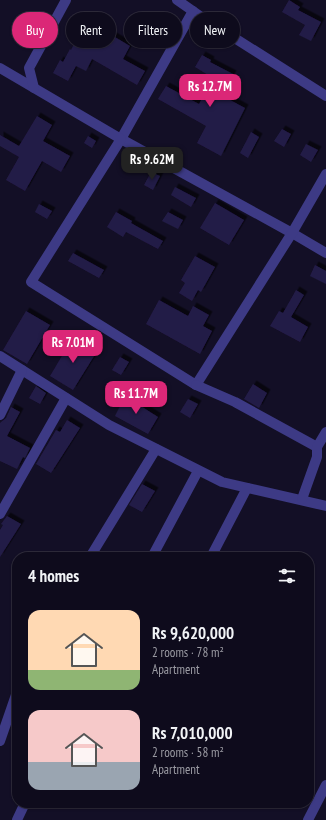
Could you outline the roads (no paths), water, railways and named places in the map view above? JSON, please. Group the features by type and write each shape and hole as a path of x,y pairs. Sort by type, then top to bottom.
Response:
{"street":[{"path":"34,88 30,68 66,0"},
{"path":"177,0 326,96"},
{"path":"192,11 121,139 32,282 196,385 235,402 318,447"},
{"path":"0,68 121,139 292,233 326,254"},
{"path":"196,385 292,233 326,174"},
{"path":"0,356 109,425 222,482 302,499 326,506"},
{"path":"0,415 22,370"},
{"path":"0,514 66,398"},
{"path":"302,499 317,457 318,447 326,432"},
{"path":"93,552 156,449"},
{"path":"155,552 198,470"},
{"path":"214,552 248,488"},
{"path":"0,741 12,706"},
{"path":"308,820 326,785"},
{"path":"17,820 23,808"}]}
